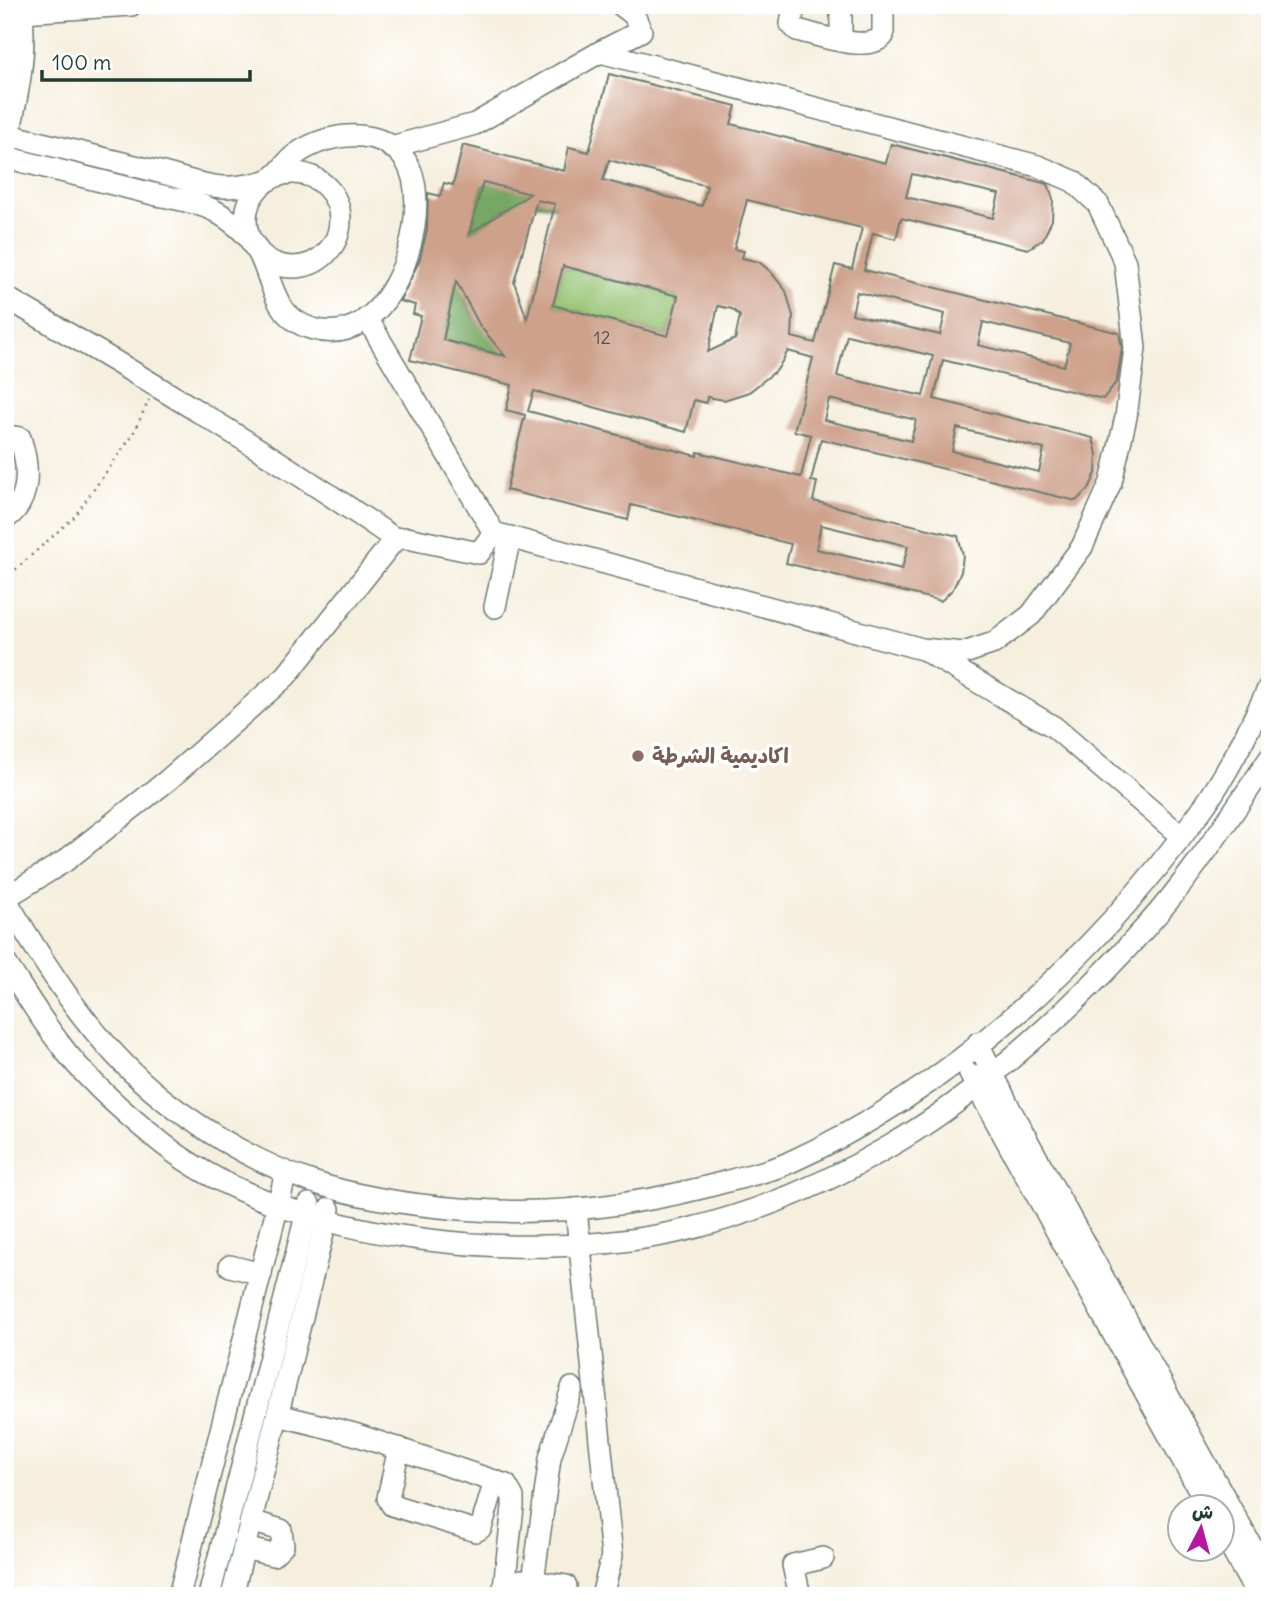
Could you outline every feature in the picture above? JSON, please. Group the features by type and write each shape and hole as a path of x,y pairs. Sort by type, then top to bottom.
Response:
{"street":[{"path":"5,157 214,210 256,246 260,254 278,265 297,267 317,261 331,248 340,231 340,212 332,194 319,180 300,174 281,175 270,180 262,183 251,200 246,218 256,246 281,307 295,321 313,329 335,331 358,325 389,296 401,273 416,216 412,178 406,163 391,147 354,133 321,140 294,155 270,180 225,187 6,140 17,97 21,9 131,5"},
{"path":"391,147 475,124 641,31 634,15 621,5"},
{"path":"794,5 790,19 793,28 863,44 880,40 885,28 883,5"},
{"path":"841,5 841,40"},
{"path":"502,535 922,649 964,653 994,643 1031,615 1082,547 1111,482 1126,417 1135,348 1125,262 1098,204 1073,181 1038,166 600,52"},
{"path":"5,298 157,384 318,486 395,539 407,538 479,553 502,535"},
{"path":"367,318 502,535 495,607"},
{"path":"5,436 20,438 26,456 28,485 12,514 5,519"},
{"path":"395,539 286,676 148,796 65,861 5,898 75,1007 120,1059 175,1108 249,1157 286,1173 323,1187 406,1205 501,1212 576,1209 670,1197 783,1165 874,1118 978,1043 1066,969 1136,894 1202,809 1270,685"},
{"path":"922,649 1054,727 1181,836"},
{"path":"9,974 58,1043 108,1096 165,1146 235,1187 278,1205 316,1218 388,1236 486,1245 607,1242 687,1230 759,1207 822,1181 891,1146 984,1078 1084,992 1146,928 1191,872 1270,758"},
{"path":"978,1043 984,1078 1201,1492"},
{"path":"961,1056 984,1078 1270,1580"},
{"path":"179,1596 286,1173"},
{"path":"232,1596 278,1415 323,1187"},
{"path":"576,1209 612,1556 602,1596"},
{"path":"209,1596 316,1218"},
{"path":"230,1266 261,1274"},
{"path":"532,1589 550,1458 572,1388"},
{"path":"278,1415 399,1448 506,1485 513,1497 504,1587 532,1589 566,1586"},
{"path":"399,1448 388,1498 392,1504 476,1531 481,1528 495,1481"},
{"path":"244,1548 273,1555 283,1545 281,1530 251,1521"},
{"path":"1236,1556 1258,1596"},
{"path":"800,1596 793,1565 823,1558"}],"path":[{"path":"5,579 74,517 132,436 157,384"}],"green space":[{"path":"487,182 556,200 555,207 527,204 517,206 500,213 469,235 482,186"},
{"path":"563,266 678,296 668,336 553,305"},
{"path":"456,282 462,283 469,308 482,327 518,359 447,341 444,336"}],"building":[{"path":"609,74 736,106 731,124 886,163 891,144 1048,184 1053,199 1052,220 1043,239 1028,249 901,218 896,239 873,233 864,270 1119,333 1122,348 1117,381 1103,399 943,360 934,399 1093,438 1097,454 1096,473 1089,489 1076,501 821,439 811,481 817,482 813,501 958,536 963,555 961,572 953,589 941,601 786,563 791,544 631,505 628,520 506,490 525,415 506,410 512,385 410,360 421,316 413,314 415,305 400,301 420,259 427,229 428,193 440,196 444,183 453,185 463,145 564,171 569,147 589,152","holes":["609,160 707,186 702,206 603,180","912,174 999,194 993,218 906,197","483,182 530,194 469,234","537,200 555,204 527,319 514,282","747,200 862,228 852,269 835,265 815,343 792,337 793,316 786,291 759,262 742,258 744,251 734,249","563,266 678,296 668,336 553,305","456,281 480,326 505,356 443,340","857,292 945,314 940,335 852,314","718,306 732,309 740,316 735,339 708,352","983,322 1070,343 1064,366 978,345","847,335 933,356 923,396 837,376","788,351 813,358 794,431 811,435 801,477 698,452 697,456 528,411 534,391 686,432 694,400 706,403 707,397 724,400 749,392 777,370","829,399 916,420 911,441 824,420","957,428 1044,449 1039,472 952,451","821,525 908,546 902,569 816,549"]}],"place":[{"name":"اكاديمية الشرطة","path":"638,756"}]}
